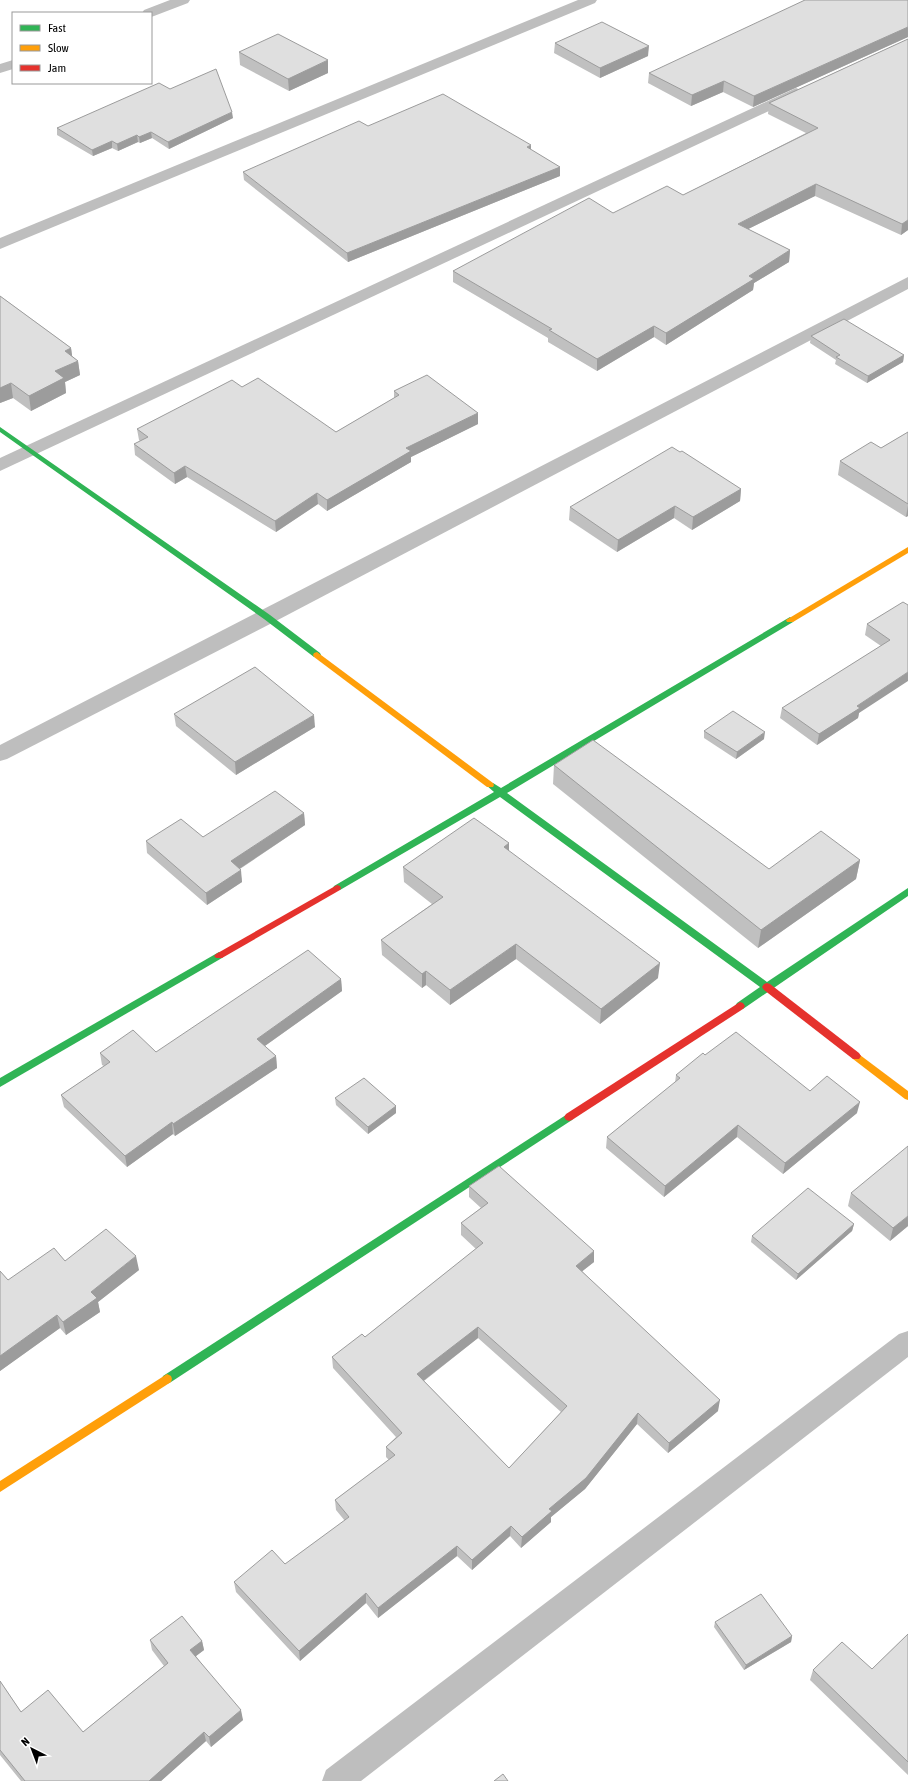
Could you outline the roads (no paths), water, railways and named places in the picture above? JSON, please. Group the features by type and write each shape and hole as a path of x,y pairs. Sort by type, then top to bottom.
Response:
{"street":[{"path":"152,12 183,0"},
{"path":"0,244 590,0"},
{"path":"0,69 12,64"},
{"path":"0,465 807,88"},
{"path":"0,754 267,617 908,282"},
{"path":"0,429 267,617 500,793 768,988 908,1096"},
{"path":"0,1083 500,793 908,550"},
{"path":"0,1487 768,988 908,891"},
{"path":"337,1781 908,1342"}]}
